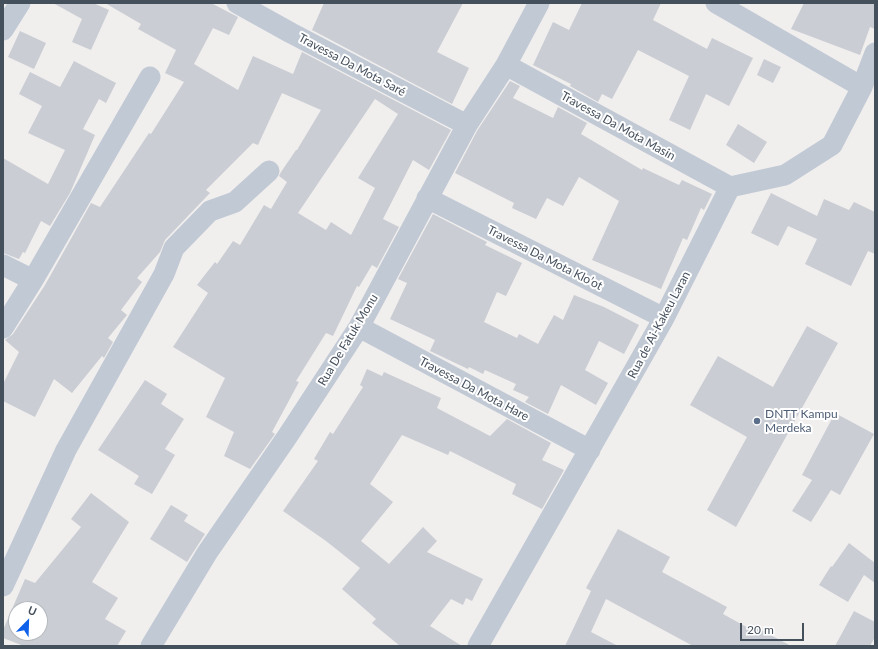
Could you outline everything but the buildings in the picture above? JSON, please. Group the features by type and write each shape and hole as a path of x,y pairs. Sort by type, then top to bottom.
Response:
{"street":[{"path":"3,30 20,3"},
{"name":"Travessa Da Mota Saré","path":"238,3 291,33 467,125"},
{"name":"Rua De Fatuk Monu","path":"151,646 206,553 287,437 359,327 467,125 506,65 539,3"},
{"path":"716,3 862,87"},
{"path":"730,187 785,175 832,145 862,87 875,53"},
{"name":"Travessa Da Mota Masin","path":"506,65 730,187"},
{"path":"3,328 33,280 150,77"},
{"path":"3,586 66,450 164,274 174,248 210,211 235,202 269,171"},
{"name":"Rua de Ai-Kakeu Laran","path":"478,646 664,318 730,187"},
{"name":"Travessa Da Mota Klo’ot","path":"427,198 664,318"},
{"path":"3,265 33,280"},
{"name":"Travessa Da Mota Hare","path":"359,327 590,450"}],"place":[{"name":"DNTT Kampu Merdeka","path":"757,421"}]}
